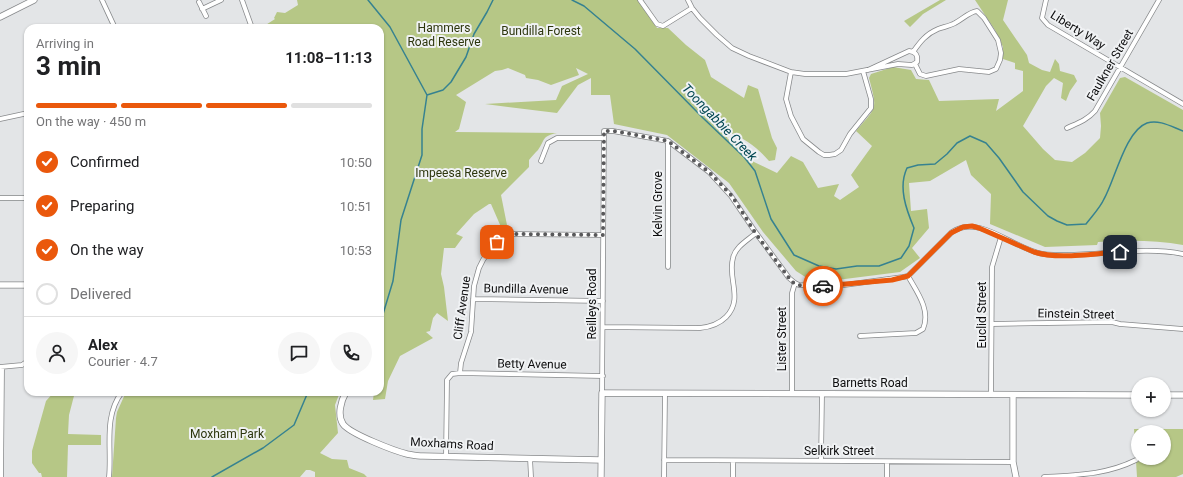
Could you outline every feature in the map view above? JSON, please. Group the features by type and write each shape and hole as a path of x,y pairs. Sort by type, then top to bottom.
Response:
{"street":[{"path":"0,17 34,0"},
{"path":"102,0 113,24"},
{"path":"202,9 221,0"},
{"path":"242,0 251,24"},
{"path":"640,0 657,24 663,26 692,8"},
{"path":"688,0 692,8 709,28 732,48 790,72 852,74 907,52 912,52 917,55 917,62 915,64 920,74 926,76 959,70 989,72 997,67 1000,60 998,40 984,18 977,11 972,12 956,22 937,29 927,35 912,52"},
{"name":"Liberty Way","path":"1046,0 1042,16 1042,20 1044,22 1121,67"},
{"name":"Faulkner Street","path":"1067,128 1083,122 1095,111 1159,0"},
{"path":"199,2 206,16"},
{"path":"865,70 898,64 907,66 915,64"},
{"path":"1121,67 1126,72 1183,104"},
{"path":"790,72 786,99 791,116 803,139 819,152 824,155 829,155 840,150 870,108 871,99 865,70"},
{"path":"0,120 24,114"},
{"name":"Reilleys Road","path":"601,477 604,131 614,131 668,141"},
{"path":"540,161 548,143 557,138 604,138"},
{"path":"668,141 709,172 732,196 756,234 789,278 795,284 802,286 836,286 895,280 908,276 951,233 966,226 976,227 1034,252 1046,255 1160,251 1183,254"},
{"name":"Kelvin Grove","path":"668,141 668,267"},
{"path":"0,198 24,198"},
{"name":"Cliff Avenue","path":"460,373 461,363 471,335 473,298 476,278 481,264 494,244 505,236 519,234 603,235"},
{"path":"603,327 700,328 719,322 730,313 735,301 732,263 733,255 741,245 756,234"},
{"name":"Euclid Street","path":"991,395 992,264 1001,237"},
{"path":"860,336 923,332 925,323 924,304 908,276"},
{"name":"Lister Street","path":"792,394 792,293 795,284"},
{"path":"0,285 24,285"},
{"name":"Bundilla Avenue","path":"473,298 603,301"},
{"name":"Einstein Street","path":"992,324 1112,322 1120,324 1183,329"},
{"path":"1,477 1,367 24,364"},
{"path":"446,456 446,382 450,375 460,373"},
{"name":"Betty Avenue","path":"460,373 603,376"},
{"name":"Barnetts Road","path":"602,393 1131,395"},
{"path":"664,477 665,394"},
{"path":"822,394 822,461"},
{"path":"1012,395 1013,462 1016,477"},
{"path":"1171,395 1183,396"},
{"path":"109,477 110,420 113,407 120,396"},
{"name":"Moxhams Road","path":"344,396 340,412 342,422 348,429 407,454 423,456 601,460"},
{"path":"530,458 531,477"},
{"name":"Selkirk Street","path":"664,460 1013,462"},
{"path":"733,461 733,477"},
{"path":"887,462 887,477"},
{"path":"1044,477 1104,472 1131,462"}],"green space":[{"path":"297,0 638,0 657,28 668,28 705,60 711,77 744,98 748,85 758,89 772,138 777,148 775,160 769,161 756,148 740,138 729,133 727,138 754,162 777,173 791,156 803,162 818,188 839,184 834,196 840,200 859,187 851,175 872,146 856,131 874,107 869,78 871,74 893,67 911,70 916,79 929,80 939,101 999,99 996,111 1023,91 1023,71 1015,69 1015,63 1003,59 1003,47 995,30 975,0 1008,0 1003,20 1027,55 1029,63 1042,70 1050,72 1055,59 1059,64 1060,71 1074,75 1077,81 1070,91 1066,101 1061,98 1063,83 1054,78 1046,86 1023,126 1055,160 1072,162 1085,153 1100,138 1100,113 1120,78 1125,77 1183,110 1183,245 1152,241 1130,241 1098,242 1097,245 1045,247 990,224 991,194 971,175 966,160 930,181 909,183 911,211 927,209 929,228 912,248 920,258 900,272 837,280 810,280 796,271 763,232 729,183 667,135 614,124 610,95 591,95 591,78 578,85 557,113 485,104 556,100 562,86 588,74 576,68 579,75 551,85 538,80 526,78 525,75 508,68 495,71 456,95 466,102 459,129 455,132 557,133 544,139 538,150 529,160 529,167 501,195 507,225 512,228 499,232 501,227 491,204 489,204 474,214 456,234 463,237 455,248 444,248 441,274 448,321 437,313 433,318 430,331 426,332 433,338 400,356 388,381 385,399 373,400 374,396 384,396 384,24 267,24 275,19 274,18 277,12 285,13 298,5"},
{"path":"940,0 946,0 923,14 910,27 904,21"},
{"path":"50,396 74,396 69,415 68,434 101,435 101,445 68,445 67,477 42,477 41,473 39,473 32,463 32,451 46,401"},
{"name":"Moxham Park","path":"124,396 338,396 335,405 338,433 320,453 332,459 347,460 349,468 364,474 367,477 315,477 315,472 306,470 300,477 112,477 117,412"},
{"path":"1171,429 1183,429 1183,474 1176,477 1137,477 1136,465 1171,465"}],"waterway":[{"name":"Toongabbie Creek","path":"368,0 390,27 427,95"},
{"name":"Toongabbie Creek","path":"427,95 443,90 451,82 466,57 474,34 493,0"},
{"name":"Toongabbie Creek","path":"572,0 584,6 635,49 744,157 755,171 771,219 794,255 819,266 836,269 857,266 879,266 901,258 909,246 914,228 908,213 903,190 904,175 907,168 918,165 935,164 957,143 970,136 986,143 999,158 1023,192 1048,216 1067,225 1086,224 1098,209 1108,191 1121,157 1139,128 1147,123 1156,122 1183,131"},
{"path":"384,311 393,281 401,220 422,155 422,129 427,95"},
{"path":"212,477 263,448 294,425 306,396"}],"way so far":[{"path":"497,242 505,236 514,234 603,235 604,131 614,131 668,141 709,172 732,196 756,234 792,282 802,286 823,286"}],"route":[{"path":"823,286 892,280 908,276 952,232 966,226 972,226 988,231 1034,252 1043,254 1077,255 1120,252"}],"park label":[{"name":"Bundilla Forest","path":"541,31"},
{"name":"Hammers Road Reserve","path":"444,35"},
{"name":"Impeesa Reserve","path":"461,173"}]}
